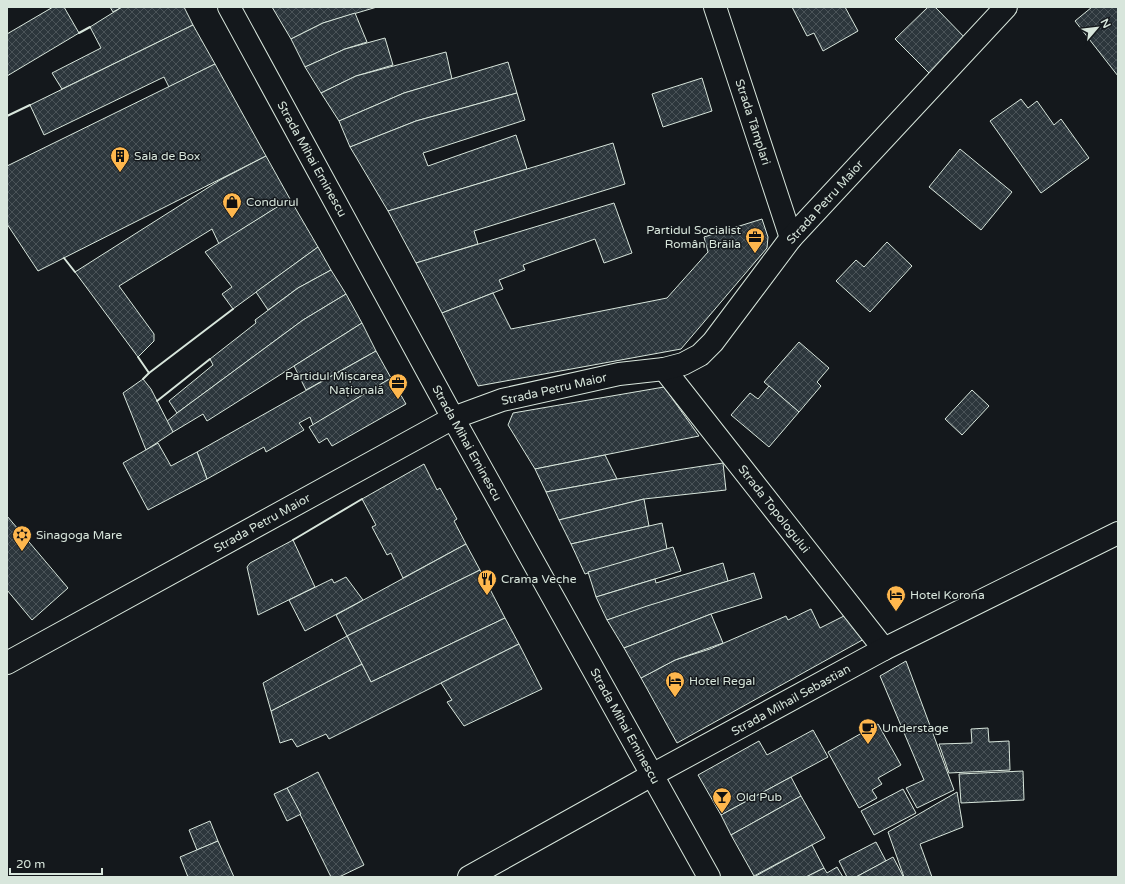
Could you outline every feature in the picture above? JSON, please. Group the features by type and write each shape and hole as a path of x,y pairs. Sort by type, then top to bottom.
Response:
{"street":[{"name":"Strada Mihai Eminescu","path":"229,7 453,418 709,877"},
{"name":"Strada Tâmplari","path":"715,7 791,238"},
{"name":"Strada Petru Maior","path":"7,663 453,418 502,400 620,374 664,369 691,361 700,355 713,342 791,238 1006,7"},
{"name":"Strada Topologului","path":"664,369 884,649"},
{"name":"Strada Mihail Sebastian","path":"469,877 652,775 884,649 1118,533"}],"building":[{"path":"53,7 64,7 79,33 7,76 7,34"},
{"path":"110,7 122,7 113,12"},
{"path":"122,7 184,7 193,25 62,89 52,73 101,48 90,27"},
{"path":"272,7 377,7 323,23 291,39"},
{"path":"792,7 845,7 858,31 823,51 814,33 807,36"},
{"path":"928,7 935,7 969,42 933,77 895,39"},
{"path":"1092,7 1118,7 1118,76 1075,21"},
{"path":"355,13 367,42 345,49 305,67 291,39 323,23"},
{"path":"193,25 215,64 169,87 164,77 44,135 30,105"},
{"path":"385,38 393,65 356,76 321,93 305,67 345,49"},
{"path":"446,52 452,79 404,93 339,121 321,93 356,76"},
{"path":"508,62 517,93 416,121 350,147 339,121 404,93"},
{"name":"Sala de Box","path":"215,64 266,156 38,271 7,224 7,166"},
{"path":"702,78 712,111 663,127 652,94"},
{"path":"517,93 525,120 423,153 428,166 516,135 527,169 388,211 350,147 416,121"},
{"path":"1021,99 1028,108 1037,101 1054,125 1061,119 1089,158 1041,193 990,121"},
{"path":"613,143 625,184 474,231 478,244 416,263 388,211"},
{"path":"960,149 1012,192 981,230 929,187"},
{"path":"266,156 290,199 219,244 212,229 119,286 154,334 154,341 138,357 75,272 220,180"},
{"path":"290,199 318,247 233,309 222,294 232,287 205,252"},
{"path":"614,203 632,253 604,263 595,239 523,265 525,270 499,280 503,289 442,313 416,263"},
{"path":"762,219 768,237 767,248 681,349 478,386 442,313 493,293 511,329 667,298 708,252 704,237"},
{"path":"887,242 912,266 870,312 836,281 856,260 864,267"},
{"path":"318,247 331,270 298,288 268,310 256,292"},
{"path":"331,270 346,294 303,320 177,413 169,401 213,365 210,359 256,323 255,320 298,288"},
{"path":"346,294 362,323 207,421 203,414 173,432 166,422 177,413 303,320"},
{"path":"362,323 376,351 306,390 294,366"},
{"path":"799,342 829,368 817,382 821,386 799,412 764,382"},
{"path":"376,351 391,378 313,425 310,417 299,423 304,430 266,452 264,447 207,479 197,452"},
{"path":"391,378 406,404 332,446 327,438 319,443 309,427"},
{"path":"143,379 151,389 173,432 146,450 123,393"},
{"path":"769,386 799,412 769,447 731,415 750,393 758,399"},
{"path":"664,387 699,436 535,469 508,425 513,413"},
{"path":"972,390 989,406 962,435 945,419"},
{"path":"158,443 171,466 197,452 207,479 148,510 123,463"},
{"path":"605,455 617,479 546,492 535,469"},
{"path":"723,463 726,490 644,499 559,520 546,492 617,479"},
{"path":"424,464 437,490 440,488 457,519 454,521 466,544 403,578 391,553 387,555 372,527 376,525 362,499"},
{"path":"644,499 649,526 571,544 559,520"},
{"name":"Sinagoga Mare","path":"7,516 68,588 32,620 7,590"},
{"path":"662,523 667,549 585,574 571,544"},
{"path":"293,540 315,587 258,615 247,567 250,563"},
{"path":"466,544 480,570 347,636 336,615"},
{"path":"673,547 681,571 596,597 588,572"},
{"path":"723,563 728,581 607,620 596,597 655,579 656,583"},
{"path":"480,570 505,618 371,682 347,636"},
{"path":"754,573 762,598 711,614 624,648 607,620 647,606"},
{"path":"346,577 363,600 305,631 289,600 332,579 334,583"},
{"path":"811,609 820,628 848,614 866,638 677,743 641,678 675,660 710,649 786,616 788,620"},
{"path":"711,614 723,643 675,660 641,678 624,648"},
{"path":"505,618 519,644 329,739 326,734 297,747 292,739 280,743 271,711 362,664 371,682"},
{"path":"347,636 362,664 271,711 263,683"},
{"path":"519,644 542,689 464,726 447,702 452,700 441,683"},
{"path":"906,661 954,790 917,808 906,788 924,780 880,676"},
{"path":"878,724 901,765 878,778 882,784 872,790 877,798 859,808 828,752"},
{"path":"988,728 989,742 1009,741 1010,770 949,773 939,744 972,743 971,729"},
{"path":"813,730 828,757 721,815 698,775 759,741 767,755"},
{"path":"1023,771 1024,800 961,803 959,774"},
{"path":"318,772 364,865 339,877 331,877 287,788"},
{"path":"791,777 801,796 731,835 721,815"},
{"path":"287,788 301,814 287,821 274,794"},
{"path":"903,789 916,813 874,835 861,811"},
{"path":"957,792 963,827 920,844 932,877 904,877 888,832"},
{"path":"801,796 825,838 754,876 731,835"},
{"path":"210,821 218,841 197,850 189,830"},
{"path":"218,841 234,877 188,877 180,857"},
{"path":"876,842 886,861 856,877 847,877 839,861"},
{"path":"812,845 824,868 806,877 754,877"},
{"path":"893,857 903,876 856,877"},
{"path":"837,867 843,877 806,877 824,868 827,873"}],"wall":[{"path":"79,33 90,27"},
{"path":"7,116 30,105"},
{"path":"64,258 75,272"},
{"path":"138,357 149,373 233,309"},
{"path":"157,401 210,359"},
{"path":"143,379 149,373"},
{"path":"293,540 362,499"}],"place":[{"name":"Sala de Box","path":"120,173"},
{"name":"Condurul","path":"232,219"},
{"name":"Partidul Socialist Român Brăila","path":"755,254"},
{"name":"Partidul Mișcarea Națională","path":"398,400"},
{"name":"Sinagoga Mare","path":"22,552"},
{"name":"Crama Veche","path":"487,596"},
{"name":"Hotel Korona","path":"896,612"},
{"name":"Hotel Regal","path":"675,698"},
{"name":"Understage","path":"868,745"},
{"name":"Old Pub","path":"722,814"}]}
